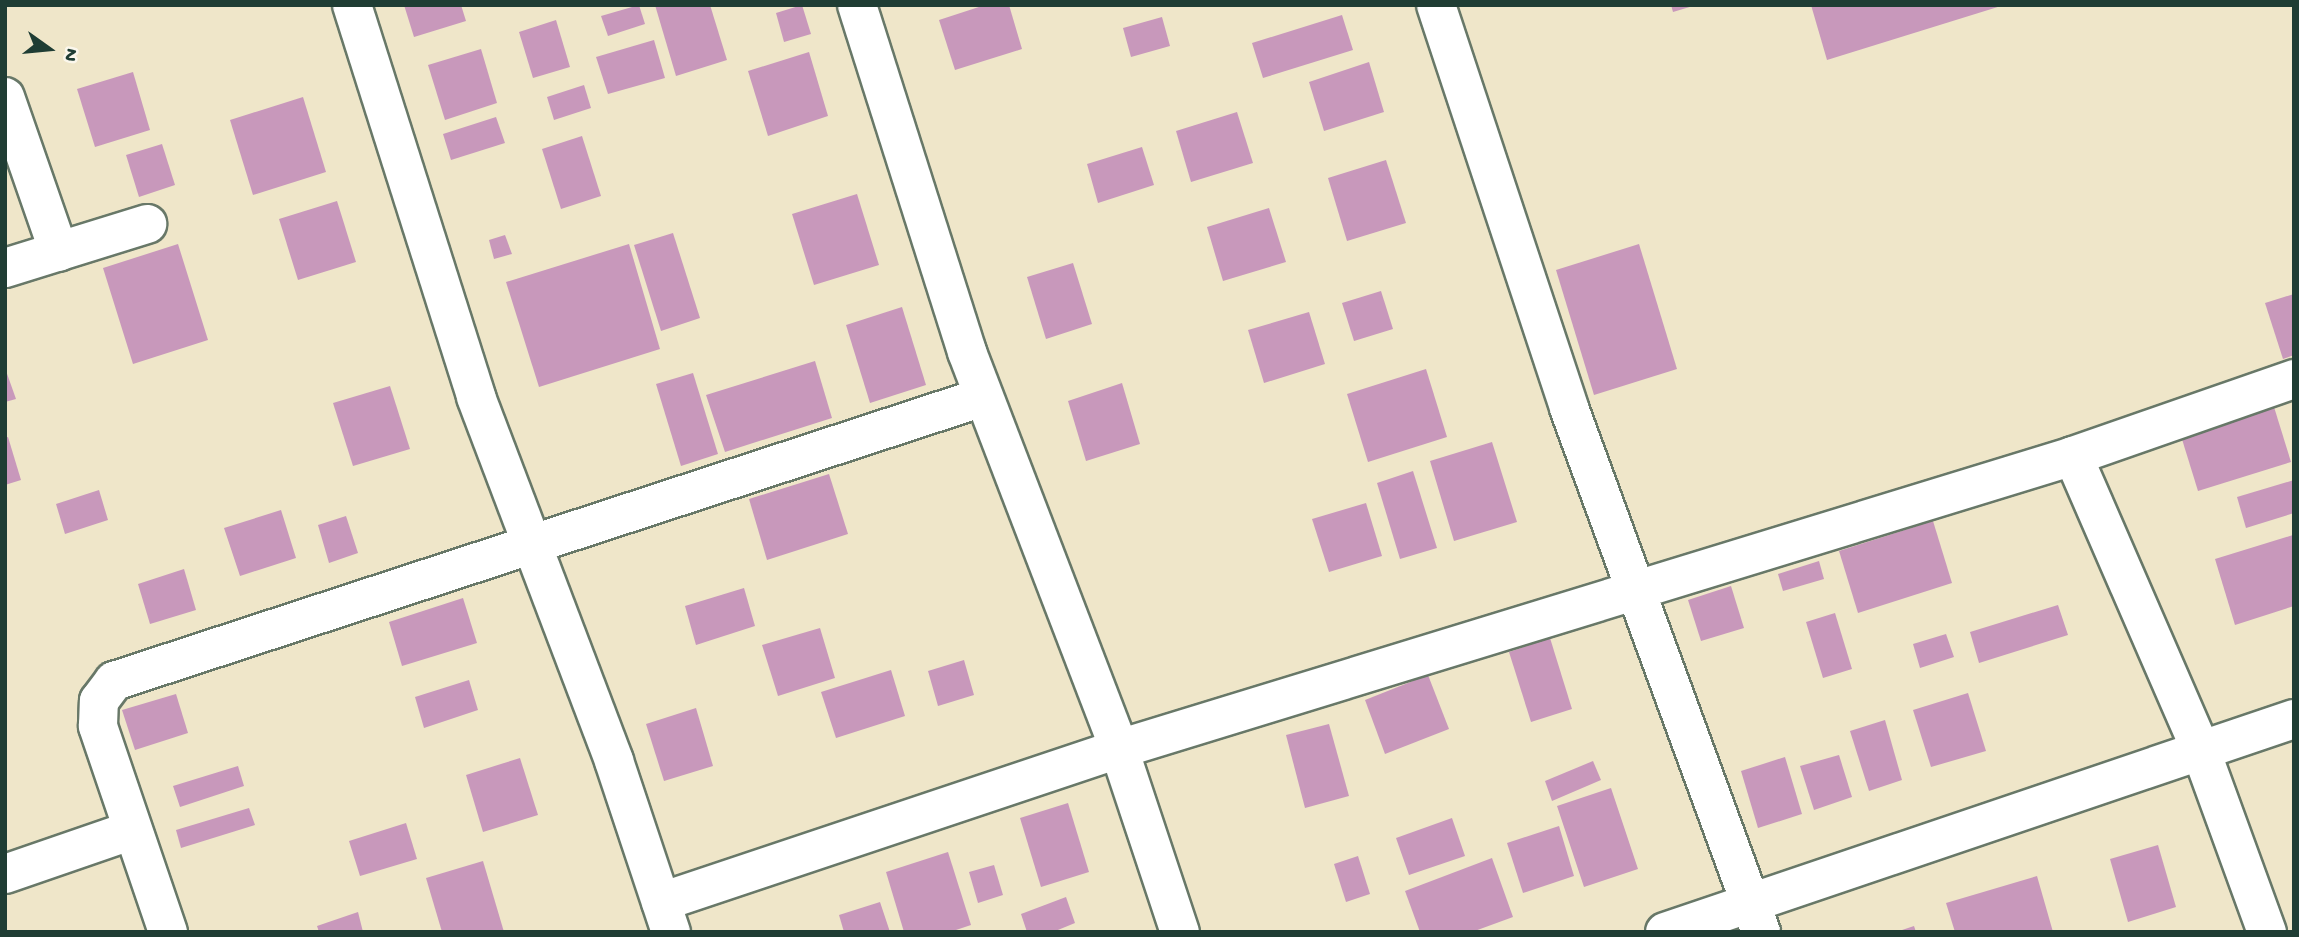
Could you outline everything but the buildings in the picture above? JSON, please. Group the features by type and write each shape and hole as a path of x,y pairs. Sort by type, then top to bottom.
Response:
{"street":[{"path":"352,5 476,397 614,761 666,917 1119,750 1635,588 2073,456 2294,379"},
{"path":"1436,5 1569,408 1756,916"},
{"path":"863,7 983,397 1119,750 1180,932"},
{"path":"5,97 59,252"},
{"path":"5,268 147,224"},
{"path":"168,932 98,726 99,701 114,681 983,397"},
{"path":"2073,456 2201,751 2267,932"},
{"path":"1665,932 1756,916 2294,719"},
{"path":"5,874 133,830"}]}
